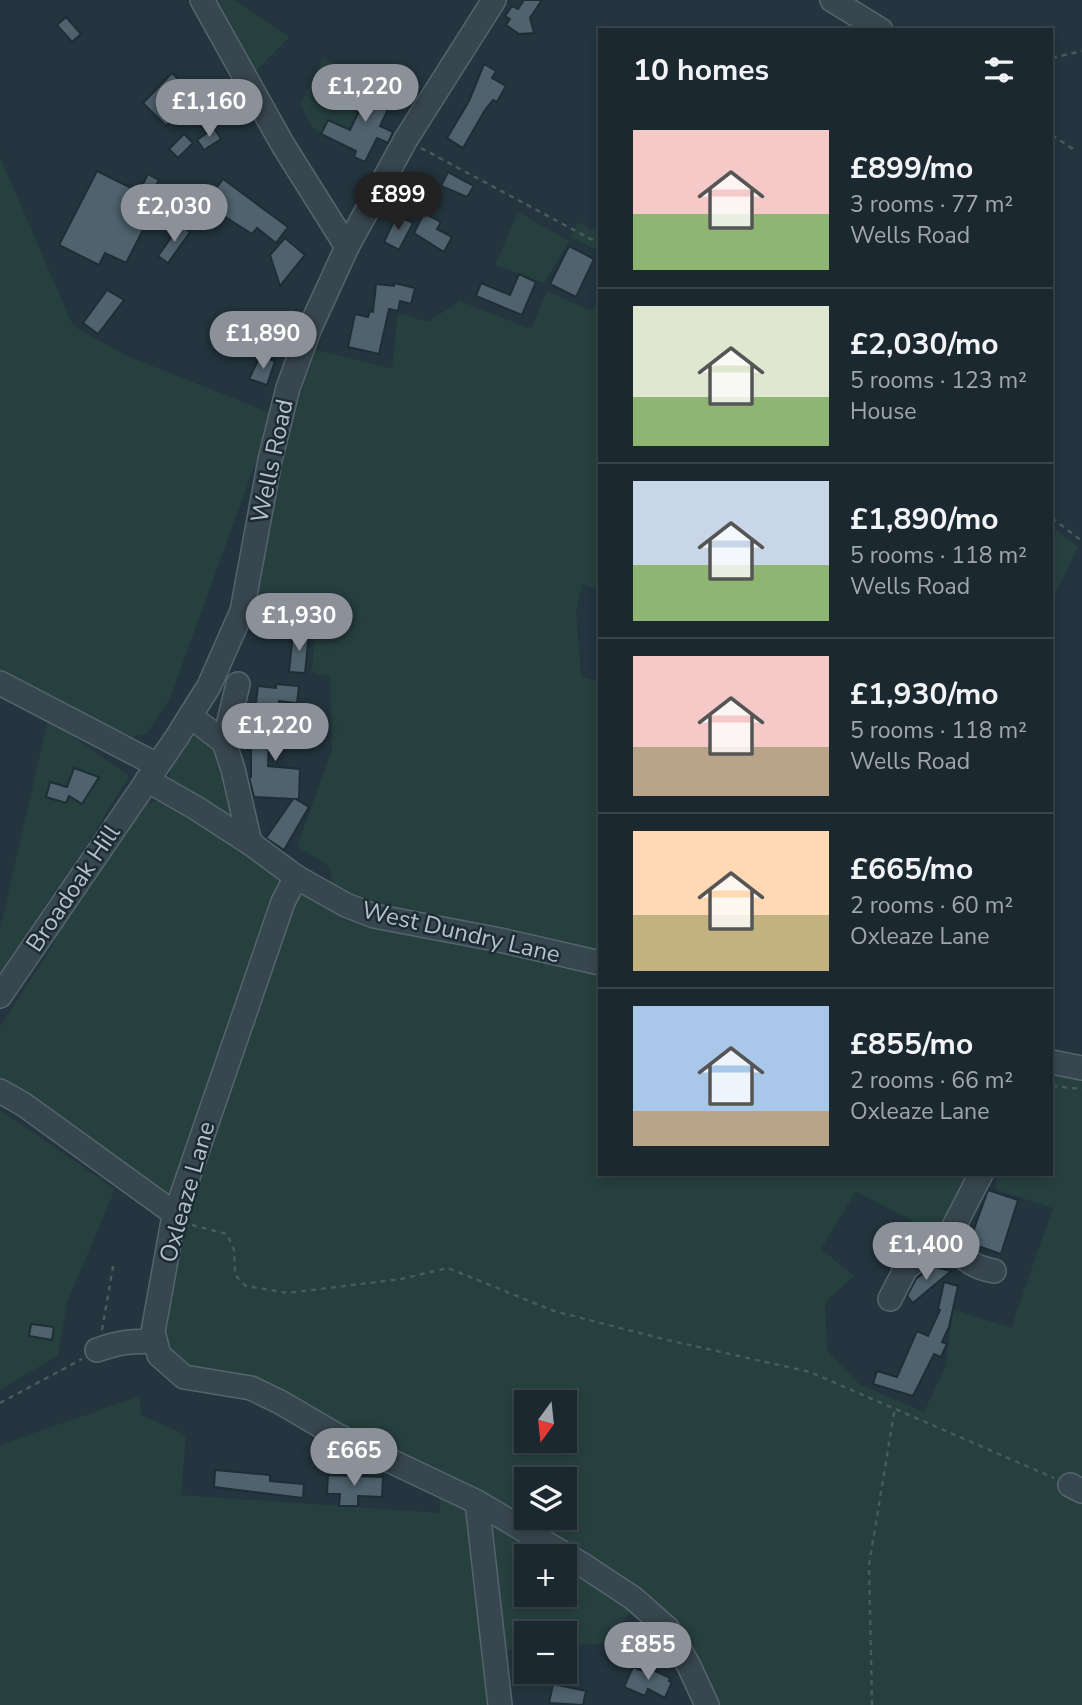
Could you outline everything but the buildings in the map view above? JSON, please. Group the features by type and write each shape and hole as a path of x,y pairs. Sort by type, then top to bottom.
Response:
{"street":[{"path":"202,0 291,141 347,247"},
{"name":"Wells Road","path":"152,772 209,686 242,611 270,460 288,388 309,330 347,247 406,139 494,0"},
{"path":"832,0 878,28"},
{"name":"West Dundry Lane","path":"0,683 152,772 296,877 346,905 374,916 500,940 598,963"},
{"path":"238,684 224,742 250,842"},
{"path":"190,716 224,742"},
{"name":"Broadoak Hill","path":"0,996 152,772"},
{"name":"Oxleaze Lane","path":"154,1342 153,1332 174,1218 283,902 296,877"},
{"path":"1053,1062 1082,1068"},
{"path":"0,1091 23,1104 174,1218"},
{"path":"890,1299 906,1268 948,1237 980,1176"},
{"path":"948,1237 958,1254 970,1264 995,1271"},
{"path":"101,1349 138,1340 154,1342 164,1360 184,1377 251,1388 338,1436 477,1502 634,1598 667,1628 707,1705"},
{"path":"477,1502 500,1705"}],"path":[{"path":"1053,58 1082,51"},
{"path":"1053,136 1073,149"},
{"path":"406,139 598,243"},
{"path":"1053,519 1082,541"},
{"path":"1053,1086 1082,1089"},
{"path":"174,1218 226,1234 234,1250 235,1275 246,1286 288,1293 401,1279 448,1268 554,1311 810,1372 1076,1488"},
{"path":"0,1403 101,1349 102,1326 114,1261"},
{"path":"872,1705 869,1564 895,1407"}],"green space":[{"path":"215,0 234,0 289,37 252,75"},
{"path":"323,58 365,78 360,88 368,92 350,130 328,120 321,134 306,117 301,103"},
{"path":"0,157 73,326 127,356 273,414 170,698 146,734 133,736 113,729 0,670"},
{"path":"518,212 569,241 544,283 495,265"},
{"path":"578,222 598,233 598,251 571,237"},
{"path":"547,291 592,311 598,300 598,589 582,584 576,612 581,677 598,681 598,952 368,905 329,889 332,873 325,863 297,847 332,750 330,677 312,672 315,624 255,619 278,483 316,350 392,369 398,313 428,322 460,301 531,329"},
{"path":"1053,528 1078,547 1053,598"},
{"path":"48,719 129,776 0,974 0,930"},
{"path":"198,736 208,743 222,762 236,821 180,788 170,776 179,752 187,742"},
{"path":"165,800 282,874 284,885 173,1203 0,1083 0,1027 51,948 106,847 142,804"},
{"path":"298,890 598,971 598,1176 973,1176 944,1229 933,1232 856,1191 821,1249 854,1276 825,1302 827,1351 859,1384 924,1412 946,1366 953,1309 1011,1328 1053,1208 995,1189 998,1176 1053,1176 1053,1071 1082,1077 1082,1705 714,1705 683,1631 650,1602 577,1556 577,1544 558,1544 536,1530 577,1530 577,1467 514,1467 514,1516 482,1496 191,1372 162,1346 180,1234"},
{"path":"0,1110 115,1189 67,1302 58,1355 0,1390"},
{"path":"140,1396 141,1415 186,1435 181,1495 440,1513 439,1489 471,1505 488,1705 0,1705 0,1445"},
{"path":"483,1512 534,1544 514,1544 514,1607 577,1607 577,1571 634,1607 607,1643 577,1645 577,1621 514,1621 514,1650 502,1651"}]}
